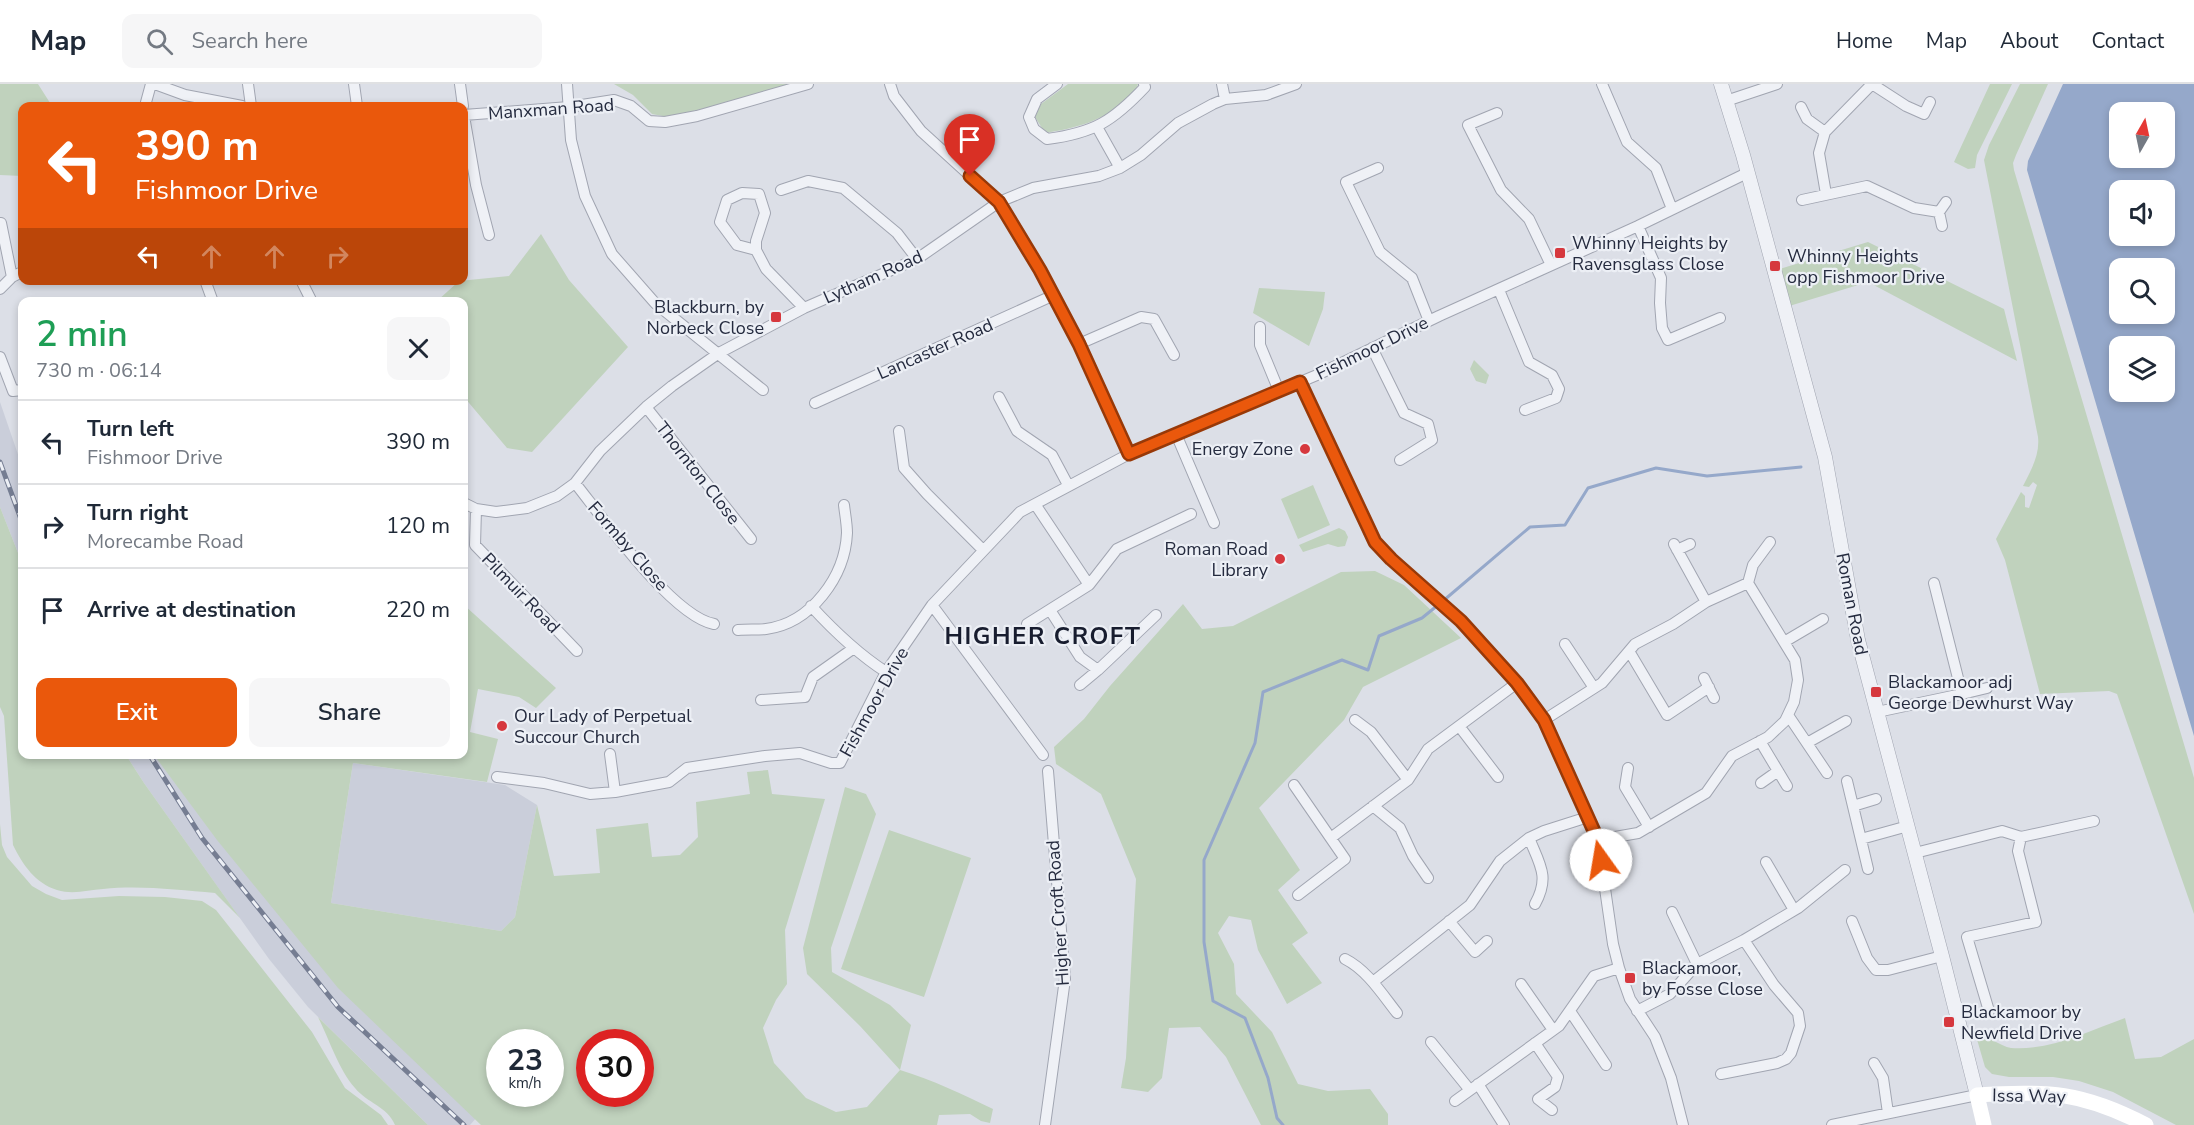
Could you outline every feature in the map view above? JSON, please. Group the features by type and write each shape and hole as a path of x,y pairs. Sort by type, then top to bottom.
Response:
{"main road":[{"name":"Issa Way","path":"1977,1095 2028,1092 2073,1096 2115,1110 2146,1125"},
{"name":"Roman Road","path":"1977,1095 1984,1125"}],"street":[{"path":"146,102 153,84 185,95 221,102"},
{"path":"248,84 250,102"},
{"path":"354,84 356,102"},
{"path":"460,84 462,102"},
{"path":"567,84 571,140 585,196 612,254 655,303 763,390"},
{"name":"Manxman Road","path":"468,116 569,107 614,100 631,106 649,121 666,122 697,116 808,84"},
{"path":"890,84 894,96 921,131 999,202 1054,295 1129,454"},
{"path":"1057,84 1037,99 1029,117 1034,129 1047,139 1070,136 1097,128 1123,110 1145,87 1144,84"},
{"path":"1222,84 1225,99"},
{"name":"Lytham Road","path":"476,509 496,512 527,508 557,496 575,483 600,451 646,407 719,353 804,308 917,260 999,202 1032,188 1100,176 1120,168 1141,155 1178,123 1225,99 1266,95 1296,84"},
{"path":"1602,84 1627,142 1656,168 1672,209"},
{"name":"Roman Road","path":"1721,84 1825,457 1858,640 1977,1095"},
{"path":"1726,101 1777,84"},
{"path":"1826,194 1819,153 1825,132 1872,84 1906,106 1924,114 1930,102"},
{"path":"1801,107 1807,119 1825,132"},
{"path":"1497,113 1468,124 1501,190 1529,219 1551,265"},
{"path":"1097,128 1120,168"},
{"path":"468,139 476,185 489,235"},
{"path":"1378,168 1346,182 1380,252 1412,279 1429,321"},
{"name":"Fishmoor Drive","path":"615,792 669,782 687,768 765,756 800,753 838,764 842,761 886,672 932,605 1020,512 1129,454 1300,382 1747,174"},
{"path":"781,190 808,181 843,188 897,233 917,260"},
{"path":"1802,200 1867,186 1914,208 1939,212"},
{"path":"756,250 737,245 720,222 727,200 742,193 759,194 765,213 756,242 756,250 766,269 804,308"},
{"path":"1942,226 1939,212 1946,202"},
{"path":"0,289 17,274 1,224"},
{"path":"1638,226 1661,278 1662,328 1668,340 1720,318"},
{"path":"1499,290 1529,362 1552,375 1559,389 1556,398 1525,410"},
{"name":"Lancaster Road","path":"815,403 1054,295"},
{"path":"1079,344 1141,316 1154,319 1174,355"},
{"path":"1260,327 1260,345 1279,391"},
{"path":"1372,348 1404,413 1428,424 1432,440 1400,460"},
{"path":"0,357 13,391 18,390"},
{"path":"1300,382 1375,542 1461,621 1517,683 1544,720 1598,840 1613,944 1619,968 1637,1011 1651,1029 1665,1062 1683,1125"},
{"path":"999,398 1017,431 1052,455 1068,485"},
{"name":"Thornton Close","path":"646,407 751,539"},
{"path":"899,430 904,468 982,550"},
{"path":"1176,434 1214,523"},
{"name":"Formby Close","path":"575,483 645,571 685,610 703,622 714,624"},
{"path":"1035,504 1089,585"},
{"path":"468,505 476,509"},
{"path":"738,630 767,629 796,618 823,597 840,568 847,533 844,505"},
{"name":"Pilmuir Road","path":"476,509 475,545 577,651"},
{"path":"1027,624 1089,585 1117,549 1191,514"},
{"path":"1598,840 1638,833 1706,793 1732,756 1760,741 1776,729 1788,715 1794,702 1798,680 1795,660 1748,583 1753,566 1770,542"},
{"path":"1690,544 1675,547 1706,602"},
{"path":"1544,720 1602,683 1635,644 1673,624 1706,602 1748,583"},
{"path":"1934,583 1962,694"},
{"path":"932,605 1043,755"},
{"path":"812,606 832,630 886,672"},
{"path":"1050,610 1080,657 1098,669"},
{"path":"1080,685 1156,615"},
{"path":"1784,642 1823,619"},
{"path":"1565,644 1594,688"},
{"path":"761,700 805,697 813,677 854,648"},
{"path":"1629,651 1667,715 1706,683 1714,698"},
{"path":"1332,837 1408,780 1428,749 1517,683"},
{"path":"1877,712 1987,688"},
{"path":"1788,715 1827,773"},
{"path":"1355,720 1371,732 1408,780"},
{"path":"1807,743 1846,721"},
{"path":"1459,726 1498,777"},
{"path":"1760,741 1786,786"},
{"path":"497,777 544,783 590,794 615,792 610,754"},
{"path":"1628,768 1625,787 1649,827"},
{"name":"Higher Croft Road","path":"1045,1125 1065,979 1048,771"},
{"path":"1761,783 1778,771"},
{"path":"1847,782 1868,869"},
{"path":"1294,785 1345,859 1298,895"},
{"path":"1853,806 1876,799"},
{"path":"1373,807 1400,828 1413,856 1428,878"},
{"path":"1373,982 1470,905 1500,861 1529,838 1588,817"},
{"path":"1915,853 2002,831 2021,837 2094,821"},
{"path":"1861,839 1908,826"},
{"path":"1989,1011 1967,937 2036,922 2018,850 2021,837"},
{"path":"1529,838 1543,872 1542,891 1535,904"},
{"path":"1766,862 1794,910"},
{"path":"1637,1011 1670,994 1697,964 1744,940 1794,910 1845,870"},
{"path":"1672,912 1697,964"},
{"path":"1449,921 1475,952 1487,941"},
{"path":"1852,921 1867,958 1876,970 1888,970 1942,956"},
{"path":"1721,1074 1786,1059 1791,1053 1800,1026 1798,1013 1774,985 1744,940"},
{"path":"1345,959 1354,963 1373,982 1397,1013"},
{"path":"1455,1101 1560,1026 1594,976 1619,968"},
{"path":"1521,984 1553,1030"},
{"path":"1570,1011 1606,1065"},
{"path":"1431,1041 1474,1087 1504,1125"},
{"path":"1535,1043 1558,1077 1555,1087 1538,1099 1552,1110"},
{"path":"1874,1063 1882,1078 1888,1113"},
{"path":"1832,1125 1977,1095"}],"shaded area":[{"path":"0,402 18,454 18,553 0,507"},
{"path":"129,759 168,759 477,1117 470,1125 428,1125 308,1007 269,959"},
{"path":"353,763 505,785 537,805 515,917 501,931 331,903"}],"green space":[{"path":"0,84 38,84 49,102 18,102 18,176 0,175"},
{"path":"614,84 792,84 668,117 652,114 633,95"},
{"path":"1068,84 1138,84 1127,99 1109,113 1079,126 1045,133 1035,117 1041,104"},
{"path":"1990,84 2012,84 1977,155 1975,168 1968,169 1954,162"},
{"path":"2020,84 2048,84 2016,155 2013,163 2014,170 2194,778 2194,914 2117,694 2109,691 2040,694 2005,560 1996,539 2021,492 2025,496 2025,507 2029,508 2037,485 2033,482 2029,487 2023,486 2036,456 2038,437 1984,160 1989,145"},
{"path":"541,234 569,280 628,347 532,452 507,448 468,402 468,297 441,297 455,285 468,285 468,280 509,276"},
{"path":"1868,242 2004,309 2017,361 1868,282 1786,307 1776,270"},
{"path":"1259,288 1325,292 1323,309 1309,346 1253,313"},
{"path":"1474,360 1489,375 1486,384 1476,381 1470,369"},
{"path":"1313,485 1330,525 1298,539 1281,499"},
{"path":"0,507 18,553 18,759 129,759 240,918 215,893 145,888 63,891 49,887 36,878 13,845 4,716 0,707"},
{"path":"1339,528 1345,531 1348,537 1345,546 1338,547 1328,544 1303,552 1299,545"},
{"path":"1375,571 1404,585 1461,638 1363,687 1344,720 1259,808 1300,870 1278,890 1308,933 1292,944 1322,983 1287,1004 1258,950 1251,920 1229,916 1218,933 1234,964 1236,994 1272,1032 1298,1084 1328,1091 1370,1089 1388,1114 1388,1125 1261,1125 1226,1057 1200,1027 1169,1028 1162,1078 1148,1092 1121,1088 1126,1058 1136,879 1101,794 1056,764 1054,747 1084,719 1110,686 1183,604 1202,629 1233,626 1341,572"},
{"path":"468,609 556,688 536,708 519,697 478,689 470,732 498,739 487,782 353,763 331,903 501,931 515,917 537,805 554,876 600,873 596,829 648,823 652,857 680,855 698,837 696,802 750,794 747,772 768,770 772,794 825,799 785,930 787,984 776,1000 763,1028 774,1063 806,1098 836,1112 867,1107 900,1070 936,1083 993,1109 990,1123 981,1121 970,1114 939,1115 937,1125 481,1125 338,988 217,840 157,759 468,759"},
{"path":"845,787 866,794 876,814 831,948 832,972 890,1005 911,1025 900,1070 860,1026 807,974 803,948"},
{"path":"0,824 2,845 7,857 32,886 46,894 62,900 119,896 165,897 202,901 216,910 312,1032 345,1088 381,1115 388,1125 0,1125"},
{"path":"889,830 971,858 924,997 841,969"},
{"path":"318,1017 428,1125 395,1125 387,1113 360,1093 344,1072"},
{"path":"2125,1018 2135,1059 2161,1057 2194,1039 2194,1125 2176,1125 2113,1092 2079,1081 2053,1077 2009,1077 1992,1074 1985,1067 1976,1036 2011,1048 2026,1048 2069,1039"}],"water":[{"path":"2063,84 2194,84 2194,736 2027,170 2028,161"}],"waterway":[{"path":"1443,601 1530,527 1565,525 1588,488 1656,468 1707,476 1801,467"},
{"path":"1283,1125 1277,1118 1268,1078 1245,1018 1213,1001 1204,942 1204,860 1255,743 1263,692 1342,660 1368,670 1379,636 1422,618 1438,605"}],"railway":[{"path":"0,462 18,511"},
{"path":"152,759 202,838 338,1007 464,1125"}],"place":[{"name":"Whinny Heights by Ravensglass Close","path":"1560,253"},
{"name":"Whinny Heights opp Fishmoor Drive","path":"1775,266"},
{"name":"Blackburn, by Norbeck Close","path":"776,317"},
{"name":"Energy Zone","path":"1305,449"},
{"name":"Roman Road Library","path":"1280,559"},
{"name":"Blackamoor adj George Dewhurst Way","path":"1876,692"},
{"name":"Our Lady of Perpetual Succour Church","path":"502,726"},
{"name":"Blackamoor, by Fosse Close","path":"1630,978"},
{"name":"Blackamoor by Newfield Drive","path":"1949,1022"}],"district":[{"name":"HIGHER CROFT","path":"1043,636"}],"route":[{"path":"970,176 999,202 1040,270 1079,344 1129,454 1300,382 1375,542 1461,621 1517,683 1544,720 1598,840 1601,860"}]}
